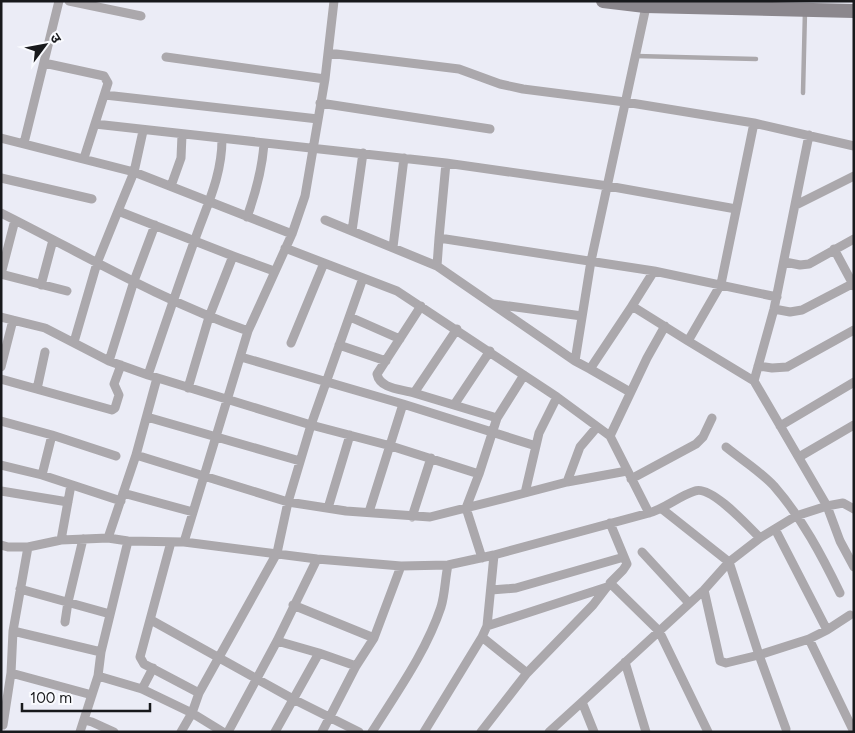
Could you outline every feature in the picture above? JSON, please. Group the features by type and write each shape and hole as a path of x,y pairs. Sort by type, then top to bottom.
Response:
{"main road":[{"path":"603,1 854,11"}],"street":[{"path":"24,143 59,1"},
{"path":"69,1 142,16"},
{"path":"184,542 248,331 292,234 304,196 325,78 334,1"},
{"path":"575,361 591,261 634,56 642,4"},
{"path":"328,53 459,69 492,81 516,87 754,122 854,146"},
{"path":"166,57 325,78"},
{"path":"44,63 104,76 108,83 84,158"},
{"path":"105,95 318,119"},
{"path":"320,103 490,129"},
{"path":"688,341 721,284 754,122"},
{"path":"95,124 446,163 608,186 736,210"},
{"path":"74,342 97,263 134,172 143,130"},
{"path":"170,186 180,158 182,135"},
{"path":"754,382 785,262 809,136"},
{"path":"1,138 134,172 292,234"},
{"path":"108,538 147,417 152,377 173,302 220,170 222,139"},
{"path":"247,217 260,182 264,144"},
{"path":"352,231 363,153"},
{"path":"393,248 404,158"},
{"path":"437,266 446,163"},
{"path":"796,205 854,176"},
{"path":"1,178 92,200"},
{"path":"118,211 274,271"},
{"path":"1,213 173,302 248,331"},
{"path":"15,220 1,274 67,291"},
{"path":"325,220 437,266 575,361 630,392"},
{"path":"109,361 134,281 155,225"},
{"path":"439,238 654,271 777,297"},
{"path":"785,262 800,265 810,264 854,239"},
{"path":"42,284 53,240"},
{"path":"285,248 397,291 557,397 610,436 649,513"},
{"path":"774,309 790,312 802,310 853,284 834,249"},
{"path":"188,388 209,317 233,256"},
{"path":"291,344 324,263"},
{"path":"590,369 654,271"},
{"path":"181,732 192,713 199,693 276,553 288,502 311,425 363,278"},
{"path":"491,303 582,316"},
{"path":"421,306 377,374 380,381 384,385 497,418"},
{"path":"632,306 754,382 827,506 840,541 853,565"},
{"path":"1,317 44,328 109,361 152,377 311,425 391,446 478,474"},
{"path":"350,317 400,339"},
{"path":"1,367 13,320"},
{"path":"610,436 630,392 665,326"},
{"path":"414,393 457,329"},
{"path":"758,366 772,368 787,367 854,330"},
{"path":"339,344 386,361"},
{"path":"454,405 490,351"},
{"path":"37,389 45,352"},
{"path":"241,357 403,404 536,446"},
{"path":"1,380 112,410 115,408 119,395 114,384 121,365"},
{"path":"482,558 466,508 497,418 524,375"},
{"path":"780,426 854,382"},
{"path":"525,493 541,426 557,397"},
{"path":"369,512 403,404"},
{"path":"147,417 300,462"},
{"path":"136,455 288,502 412,517 430,517 567,482 629,475 696,444 712,418"},
{"path":"1,421 52,434 116,456"},
{"path":"799,457 854,425"},
{"path":"567,482 580,447 598,427"},
{"path":"42,475 52,434"},
{"path":"328,508 350,435"},
{"path":"726,448 764,476 774,486 821,554 840,593"},
{"path":"412,517 431,458"},
{"path":"1,465 42,475 71,485 192,512"},
{"path":"61,540 71,485"},
{"path":"1,545 8,547 28,546 61,540 108,538 128,541 184,542 317,559 401,566 448,565 494,555 649,513 662,509 698,489 707,491 717,497 760,538"},
{"path":"1,491 68,502"},
{"path":"549,732 704,590 729,562 760,538 796,516 827,506 843,503 854,509"},
{"path":"662,509 729,562 759,655 786,729"},
{"path":"481,732 528,673 593,605 626,566 627,564 610,523"},
{"path":"775,529 827,630"},
{"path":"65,622 83,539"},
{"path":"80,732 98,676 101,652 128,541"},
{"path":"171,542 140,658 144,664 199,693"},
{"path":"3,725 11,672 13,631 28,546"},
{"path":"642,552 689,603"},
{"path":"424,732 487,626 494,555"},
{"path":"491,590 516,588 624,557"},
{"path":"228,732 257,679 317,559"},
{"path":"372,732 419,658 432,630 442,605 448,565"},
{"path":"322,732 356,666 374,638 401,566"},
{"path":"487,626 608,585"},
{"path":"608,585 659,631 708,732"},
{"path":"20,589 110,614"},
{"path":"704,590 720,661 726,663 810,639 852,617"},
{"path":"293,604 374,638"},
{"path":"151,620 293,699 330,716 358,732"},
{"path":"13,631 101,652"},
{"path":"482,637 528,673"},
{"path":"810,639 854,732"},
{"path":"277,640 356,666"},
{"path":"275,732 319,653"},
{"path":"625,662 646,732"},
{"path":"142,689 153,668"},
{"path":"11,672 92,695"},
{"path":"98,676 142,689 192,713 223,732"},
{"path":"582,702 594,732"},
{"path":"84,720 114,732"}],"lane":[{"path":"803,93 805,10"},
{"path":"634,56 756,59"}]}
